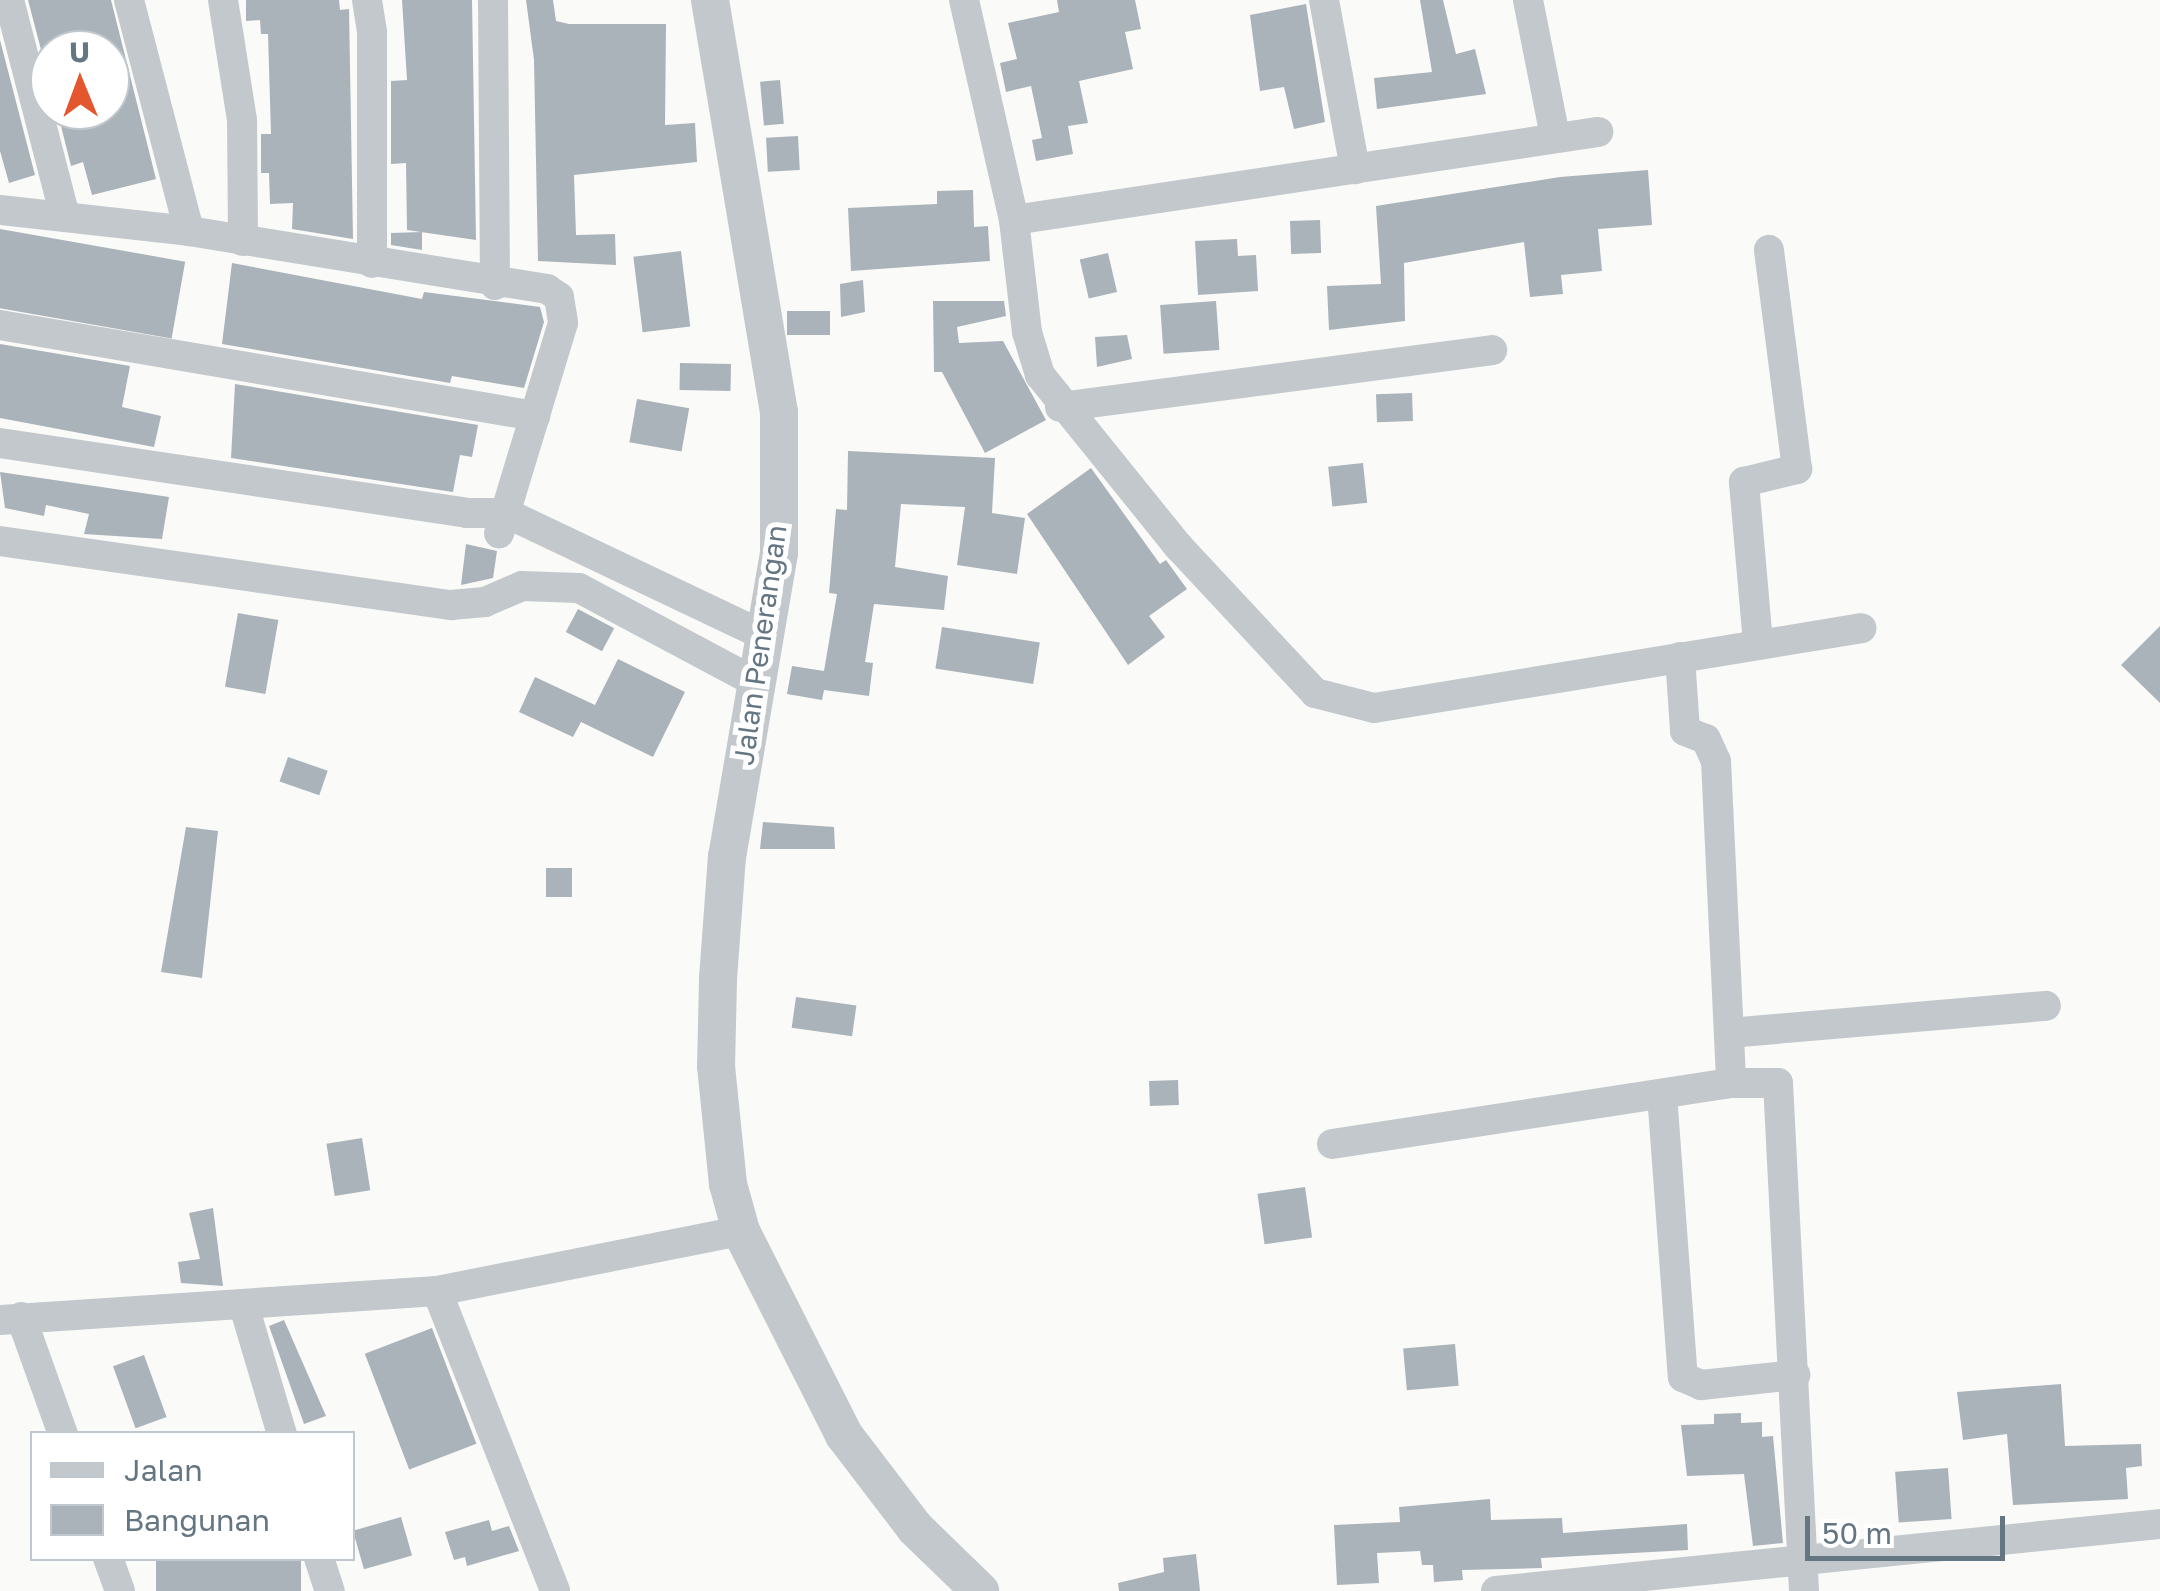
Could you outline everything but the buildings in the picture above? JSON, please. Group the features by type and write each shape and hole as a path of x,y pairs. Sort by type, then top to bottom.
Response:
{"street":[{"path":"9,0 66,218"},
{"path":"129,0 189,231"},
{"path":"223,0 242,120 244,241"},
{"path":"367,0 372,32 372,262"},
{"path":"494,0 495,285"},
{"name":"Jalan Penerangan","path":"710,0 779,412 778,553 727,856 718,980 722,1144 741,1231 844,1435 915,1528 980,1591"},
{"path":"964,0 1014,220 1028,332 1040,375 1060,407 1178,546 1314,693 1332,702 1374,708 1861,628"},
{"path":"1324,0 1355,169"},
{"path":"1528,0 1555,136"},
{"path":"1014,220 1598,132"},
{"path":"0,210 189,231 495,285 547,289 559,297 563,323 502,523"},
{"path":"1758,642 1744,482 1797,468 1769,250"},
{"path":"0,326 535,416"},
{"path":"1060,407 1492,350"},
{"path":"0,443 466,513 502,523 614,576 763,659"},
{"path":"0,541 450,605 485,602 522,586 579,588 763,659"},
{"path":"1680,657 1685,731 1706,739 1716,761 1731,1083"},
{"path":"1729,1033 2046,1006"},
{"path":"1332,1144 1731,1083 1773,1080 1782,1089 1804,1591"},
{"path":"1662,1094 1682,1377 1702,1385 1795,1375"},
{"path":"61,1431 11,1319 437,1290 741,1231"},
{"path":"437,1290 555,1591"},
{"path":"244,1306 281,1431"},
{"path":"1496,1591 2160,1524"},
{"path":"109,1561 120,1591"},
{"path":"320,1561 330,1591"}]}
